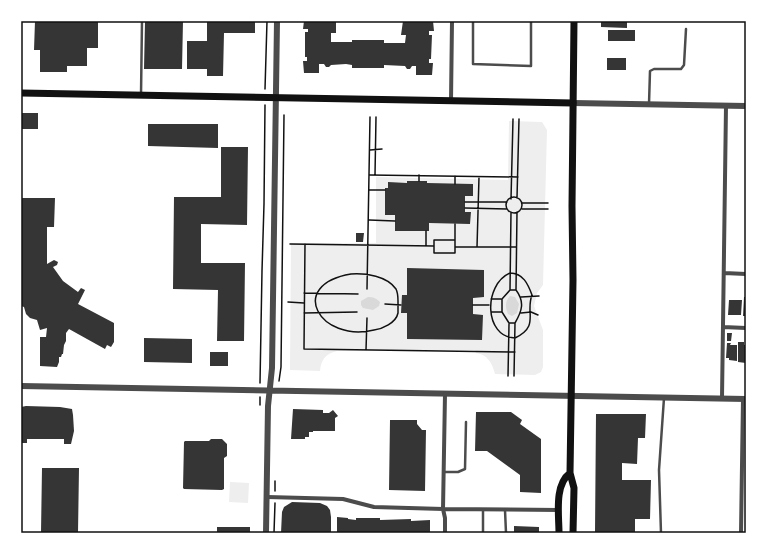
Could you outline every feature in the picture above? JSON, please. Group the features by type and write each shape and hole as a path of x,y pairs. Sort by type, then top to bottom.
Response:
{"main road":[{"path":"573,533 574,488 570,473 573,280 572,206 574,21"},
{"path":"21,93 573,104"},
{"path":"559,533 561,485 564,478 570,473"}],"street":[{"path":"266,533 268,406 272,368 277,21"},
{"path":"451,101 452,21"},
{"path":"573,104 746,106"},
{"path":"722,398 726,106"},
{"path":"724,273 746,274"},
{"path":"723,327 746,328"},
{"path":"21,386 745,399 741,533"},
{"path":"445,394 443,509 445,518 445,533"},
{"path":"267,497 337,498 374,507 483,510 559,510"}],"lane":[{"path":"142,21 142,95"},
{"path":"474,21 474,64 531,66 531,21"},
{"path":"649,105 650,71 654,69 681,69 684,65 686,29"},
{"path":"661,533 659,470 664,397"},
{"path":"444,472 458,472 465,469 466,422"},
{"path":"483,510 483,533"},
{"path":"505,510 506,533"}],"path":[{"path":"260,406 267,21"},
{"path":"367,288 370,117"},
{"path":"375,175 376,117"},
{"path":"511,199 513,119"},
{"path":"519,119 517,198 521,203 521,209"},
{"path":"370,150 382,149"},
{"path":"512,164 518,164"},
{"path":"369,175 518,177"},
{"path":"419,175 419,181"},
{"path":"455,176 455,184"},
{"path":"477,247 478,176"},
{"path":"512,188 517,188"},
{"path":"369,190 385,190"},
{"path":"465,202 507,202 511,199 517,198"},
{"path":"507,202 508,209 511,212 517,212 521,209 548,209"},
{"path":"521,203 548,203"},
{"path":"465,208 508,209"},
{"path":"508,376 509,323 502,312 502,299 510,290 511,212"},
{"path":"514,376 515,323 521,313 521,297 516,290 517,212"},
{"path":"369,220 395,221"},
{"path":"510,222 517,222"},
{"path":"455,224 455,240 455,247 455,253 434,253 434,240 455,240"},
{"path":"426,231 426,246"},
{"path":"290,244 434,246"},
{"path":"305,244 304,348 515,352"},
{"path":"455,247 516,247"},
{"path":"510,273 516,273 527,282 532,295 529,309 531,312 530,321 526,331 515,338 509,338 504,336 497,329 490,305 498,283 502,278 510,273"},
{"path":"351,274 368,275 379,278 392,286 398,294 398,315 392,322 379,329 367,331 347,331 333,327 323,320 315,303 318,293 325,284 337,277 351,274"},
{"path":"510,290 516,290"},
{"path":"304,293 358,294"},
{"path":"521,297 539,296"},
{"path":"491,299 502,299"},
{"path":"288,302 304,303"},
{"path":"385,304 402,304"},
{"path":"473,305 490,305"},
{"path":"304,313 357,312"},
{"path":"491,312 502,312"},
{"path":"521,313 531,312 538,315"},
{"path":"366,350 367,318"},
{"path":"509,323 515,323"}],"shaded area":[{"path":"509,121 542,122 547,130 543,285 537,293 534,306 543,330 543,367 541,372 535,375 495,374 489,360 476,353 475,350 337,351 324,358 320,371 290,370 291,243 376,243 376,177 508,180"},
{"path":"510,296 515,297 519,304 517,313 512,316 508,314 506,307 506,302"},
{"path":"368,297 379,301 379,306 373,310 363,308 361,301"},
{"path":"230,482 249,483 248,503 229,502"}],"building":[{"path":"35,21 98,21 98,48 87,48 87,66 67,66 67,72 40,72 40,50 34,50"},
{"path":"145,21 183,21 182,69 144,69"},
{"path":"207,21 255,21 255,33 224,33 223,76 207,76 207,69 187,69 187,41 207,41"},
{"path":"304,21 336,21 336,33 331,33 331,42 352,42 352,40 384,40 384,43 405,43 406,35 401,35 403,21 433,21 434,31 429,31 429,35 432,35 431,59 429,59 429,63 433,63 432,75 416,75 416,66 412,66 410,69 407,69 405,66 384,65 384,68 352,68 352,65 346,64 331,65 326,67 324,64 319,64 319,73 304,73 303,61 307,61 307,57 305,57 305,32 308,32 308,29 303,29"},
{"path":"601,21 627,21 627,28 601,27"},
{"path":"608,30 635,30 635,41 608,41"},
{"path":"607,58 626,58 626,70 607,70"},
{"path":"21,113 38,113 38,129 21,129"},
{"path":"148,124 218,124 218,148 148,146"},
{"path":"221,147 248,147 247,225 201,224 201,263 245,263 244,341 217,341 218,290 173,289 174,197 221,197"},
{"path":"407,181 473,184 473,196 465,196 465,212 471,212 470,224 429,223 429,231 395,231 395,215 385,215 385,188 388,188 388,182 407,183"},
{"path":"21,198 55,198 54,227 47,227 47,264 54,260 58,262 57,265 53,267 63,281 78,292 81,288 85,290 78,304 114,323 114,342 111,347 107,345 105,349 69,329 66,333 63,354 59,357 57,367 40,366 40,337 46,337 47,328 40,330 37,320 30,318 26,314 24,307 21,306"},
{"path":"356,233 364,233 363,242 356,242"},
{"path":"407,268 484,270 484,297 473,298 473,314 483,315 482,340 407,339 407,313 401,313 402,295 407,295"},
{"path":"744,297 746,297 746,316 743,316"},
{"path":"729,300 742,300 741,315 728,315"},
{"path":"727,333 732,333 731,341 727,341"},
{"path":"144,338 192,339 192,363 144,362"},
{"path":"738,342 744,342 744,345 746,345 746,363 738,362"},
{"path":"727,343 731,343 730,345 737,345 737,361 726,358"},
{"path":"210,352 228,352 228,366 210,366"},
{"path":"21,407 60,407 72,409 74,431 71,444 64,444 64,439 27,439 27,443 21,443"},
{"path":"293,409 323,410 323,413 329,413 333,410 338,416 335,418 335,431 313,431 309,432 309,437 305,437 305,439 291,439"},
{"path":"476,412 511,412 522,420 520,424 541,439 541,493 520,492 520,475 487,451 475,451"},
{"path":"596,414 646,414 645,438 638,438 637,464 622,463 622,480 651,480 650,519 635,519 635,533 595,533"},
{"path":"390,420 417,420 417,424 422,430 426,430 425,491 389,490"},
{"path":"211,439 222,439 227,444 227,456 224,458 224,489 184,489 184,442 209,441"},
{"path":"42,468 79,468 78,533 41,533"},
{"path":"292,502 320,503 327,506 330,510 331,533 281,533 282,512 284,507"},
{"path":"337,517 356,520 356,518 380,518 380,520 430,520 430,533 337,533"},
{"path":"514,526 539,527 539,533 514,533"},
{"path":"217,527 250,527 250,533 217,533"}]}
